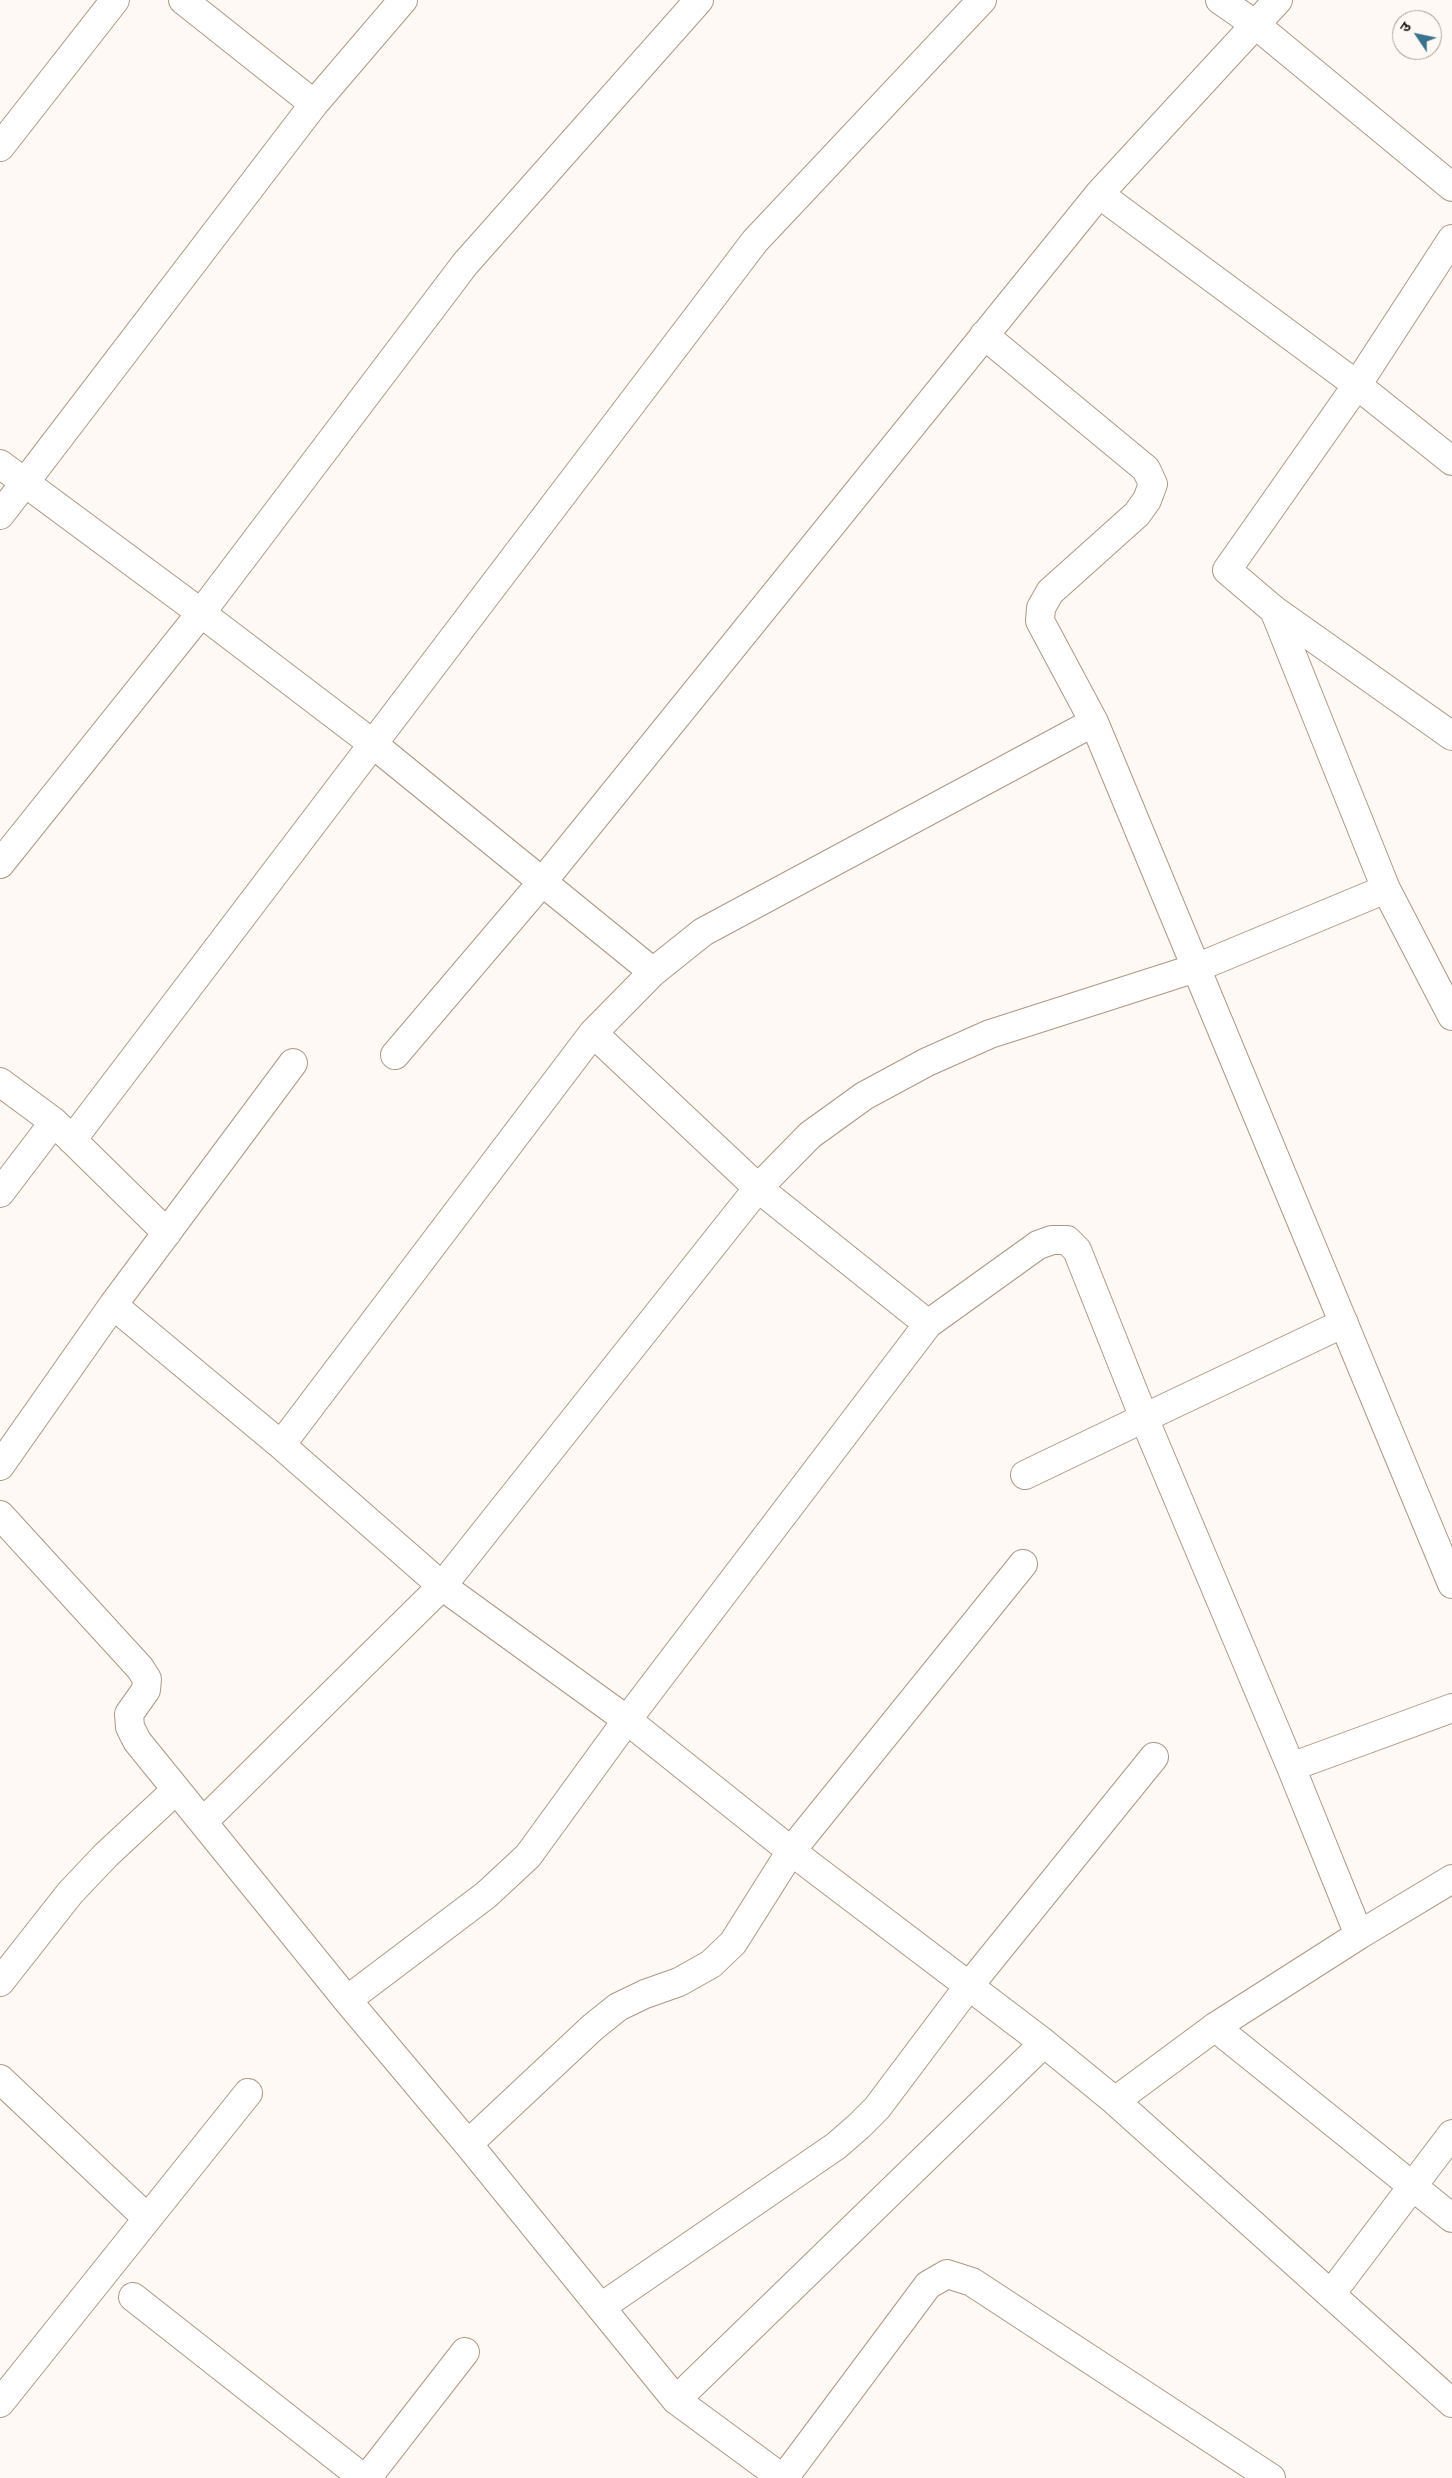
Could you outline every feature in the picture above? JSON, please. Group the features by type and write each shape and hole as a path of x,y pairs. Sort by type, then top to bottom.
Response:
{"street":[{"path":"0,147 115,0"},
{"path":"183,0 314,104"},
{"path":"0,515 314,104 403,0"},
{"path":"0,864 201,613 465,264 699,0"},
{"path":"0,1193 63,1131 373,744 755,241 982,0"},
{"path":"1220,0 1256,25 1452,187"},
{"path":"396,1055 543,881 1099,194 1278,0"},
{"path":"1099,194 1357,385 1452,461"},
{"path":"1452,239 1357,385 1227,570 1274,610 1452,736"},
{"path":"984,336 1146,469 1153,484 1148,500 1137,514 1050,592 1041,608 1040,620 1094,722 1452,1584"},
{"path":"0,464 201,613 373,744 653,972"},
{"path":"1274,610 1386,888 1452,1016"},
{"path":"280,1445 593,1033 653,972 703,932 727,918 1094,722"},
{"path":"204,1821 442,1586 758,1188 810,1135 864,1096 927,1062 990,1034 1196,968 1386,888"},
{"path":"593,1033 758,1188 928,1324"},
{"path":"0,1466 113,1305 293,1063"},
{"path":"0,1082 63,1131 167,1233"},
{"path":"346,2000 505,1879 528,1856 627,1720 928,1324 1038,1245 1052,1240 1066,1240 1077,1250 1144,1418 1291,1767 1359,1935"},
{"path":"113,1305 280,1445 442,1586 627,1720 791,1851 1044,2043 1115,2101 1452,2403"},
{"path":"1025,1476 1344,1323"},
{"path":"0,1515 140,1668 147,1679 146,1690 129,1714 130,1727 137,1741 176,1790 204,1821 346,2000 468,2144 676,2400 783,2478 928,2285 947,2274 972,2282 1271,2478"},
{"path":"468,2144 593,2027 618,2007 645,1994 679,1982 711,1964 733,1943 791,1851 1023,1564"},
{"path":"1291,1767 1452,1708"},
{"path":"601,2307 836,2146 859,2126 877,2108 895,2081 968,1986 1154,1757"},
{"path":"0,1982 70,1894 106,1855 176,1790"},
{"path":"1115,2101 1215,2027 1359,1935 1452,1879"},
{"path":"1215,2027 1452,2218"},
{"path":"676,2400 1044,2043"},
{"path":"0,2079 147,2218"},
{"path":"0,2403 248,2093"},
{"path":"1331,2294 1452,2134"},
{"path":"133,2297 363,2478"},
{"path":"367,2478 466,2352"}]}
